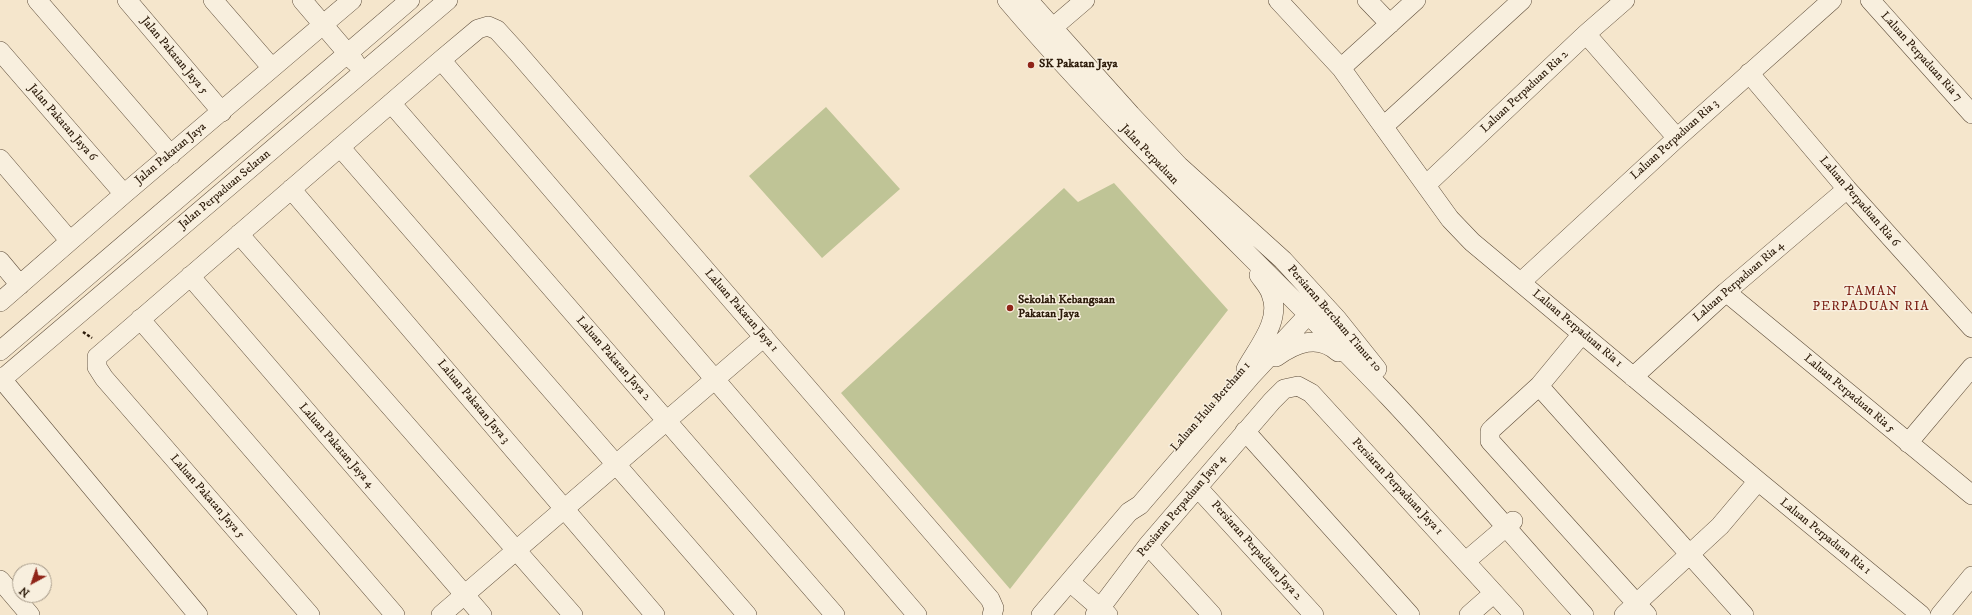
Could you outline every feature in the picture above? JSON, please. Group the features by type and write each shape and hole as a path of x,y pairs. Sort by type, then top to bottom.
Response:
{"street":[{"path":"37,0 171,155"},
{"name":"Jalan Pakatan Jaya 5","path":"127,0 222,112"},
{"path":"213,0 272,68"},
{"path":"302,0 364,72"},
{"name":"Jalan Pakatan Jaya","path":"0,302 124,194 352,0"},
{"name":"Jalan Perpaduan Selatan","path":"0,350 410,0"},
{"name":"Jalan Perpaduan Selatan","path":"1,379 448,0"},
{"name":"Jalan Perpaduan","path":"1007,0 1046,33 1135,141 1209,218 1305,308"},
{"name":"Persiaran Bercham Timur 10","path":"1028,0 1046,33 1212,198 1283,260 1338,319 1356,344 1584,615"},
{"name":"Laluan Perpaduan Ria 1","path":"1278,0 1341,68 1456,225 1472,242 1921,615"},
{"path":"1368,0 1390,24"},
{"path":"1341,68 1416,0"},
{"path":"1384,126 1522,0"},
{"name":"Laluan Perpaduan Ria 2","path":"1426,185 1586,34 1626,0"},
{"name":"Laluan Perpaduan Ria 3","path":"1520,282 1677,138 1832,0"},
{"name":"Laluan Perpaduan Ria 7","path":"1870,0 1972,114"},
{"path":"1046,33 1081,1"},
{"name":"Laluan Pakatan Jaya 1","path":"107,347 441,60 478,29 488,26 497,30 517,52 965,570 993,603 992,615"},
{"path":"1586,34 1677,138"},
{"name":"Jalan Pakatan Jaya 6","path":"0,51 124,194"},
{"path":"441,60 917,615"},
{"name":"Laluan Perpaduan Ria 6","path":"1750,73 1846,189 1972,328"},
{"name":"Laluan Pakatan Jaya 2","path":"391,103 835,615"},
{"path":"340,147 746,615"},
{"path":"0,159 70,241"},
{"name":"Laluan Pakatan Jaya 3","path":"291,189 655,615"},
{"name":"Laluan Perpaduan Ria 4","path":"1633,377 1726,292 1846,189"},
{"path":"1212,198 1303,294 1305,308 1319,310 1356,344"},
{"path":"1209,218 1257,273 1271,293 1274,306 1273,320 1249,372"},
{"path":"239,234 573,615"},
{"path":"0,261 20,285"},
{"name":"Laluan Pakatan Jaya 4","path":"190,276 482,615"},
{"name":"Laluan Perpaduan Ria 5","path":"1726,292 1972,495"},
{"name":"Persiaran Bercham Timur 10","path":"1305,308 1596,615"},
{"name":"Laluan Hulu Bercham 1","path":"1041,615 1129,512 1140,505 1249,372 1305,308"},
{"path":"140,319 395,615"},
{"path":"1582,334 1539,386 1493,428 1490,432 1490,440 1636,611 1720,526 1758,481"},
{"path":"441,615 764,337"},
{"path":"1249,372 1293,345 1317,341 1332,347 1388,397"},
{"name":"Laluan Pakatan Jaya 5","path":"107,347 98,357 96,362 97,368 104,378 310,615"},
{"path":"1908,443 1972,367"},
{"path":"1,379 198,615"},
{"name":"Persiaran Perpaduan Jaya 1","path":"1272,401 1284,389 1298,386 1305,388 1466,561 1514,615"},
{"path":"1539,386 1689,556 1744,615"},
{"name":"Persiaran Perpaduan Jaya 4","path":"1101,613 1148,545 1272,401"},
{"path":"1245,431 1410,615"},
{"name":"Persiaran Perpaduan Jaya 2","path":"1198,488 1314,615"},
{"path":"1466,561 1509,524"},
{"path":"1148,545 1212,615"},
{"path":"1940,615 1972,576"},
{"path":"0,580 30,615"},
{"path":"1070,582 1101,613"},
{"path":"1469,615 1494,593"}],"path":[{"path":"72,320 84,333 107,347"}],"green space":[{"path":"826,107 900,189 822,258 749,176"},
{"path":"1114,183 1228,310 1010,589 841,393 1064,188 1078,202"}],"place":[{"name":"SK Pakatan Jaya","path":"1031,65"},
{"name":"Sekolah Kebangsaan Pakatan Jaya","path":"1010,308"}],"district":[{"name":"TAMAN PERPADUAN RIA","path":"1871,300"}]}
